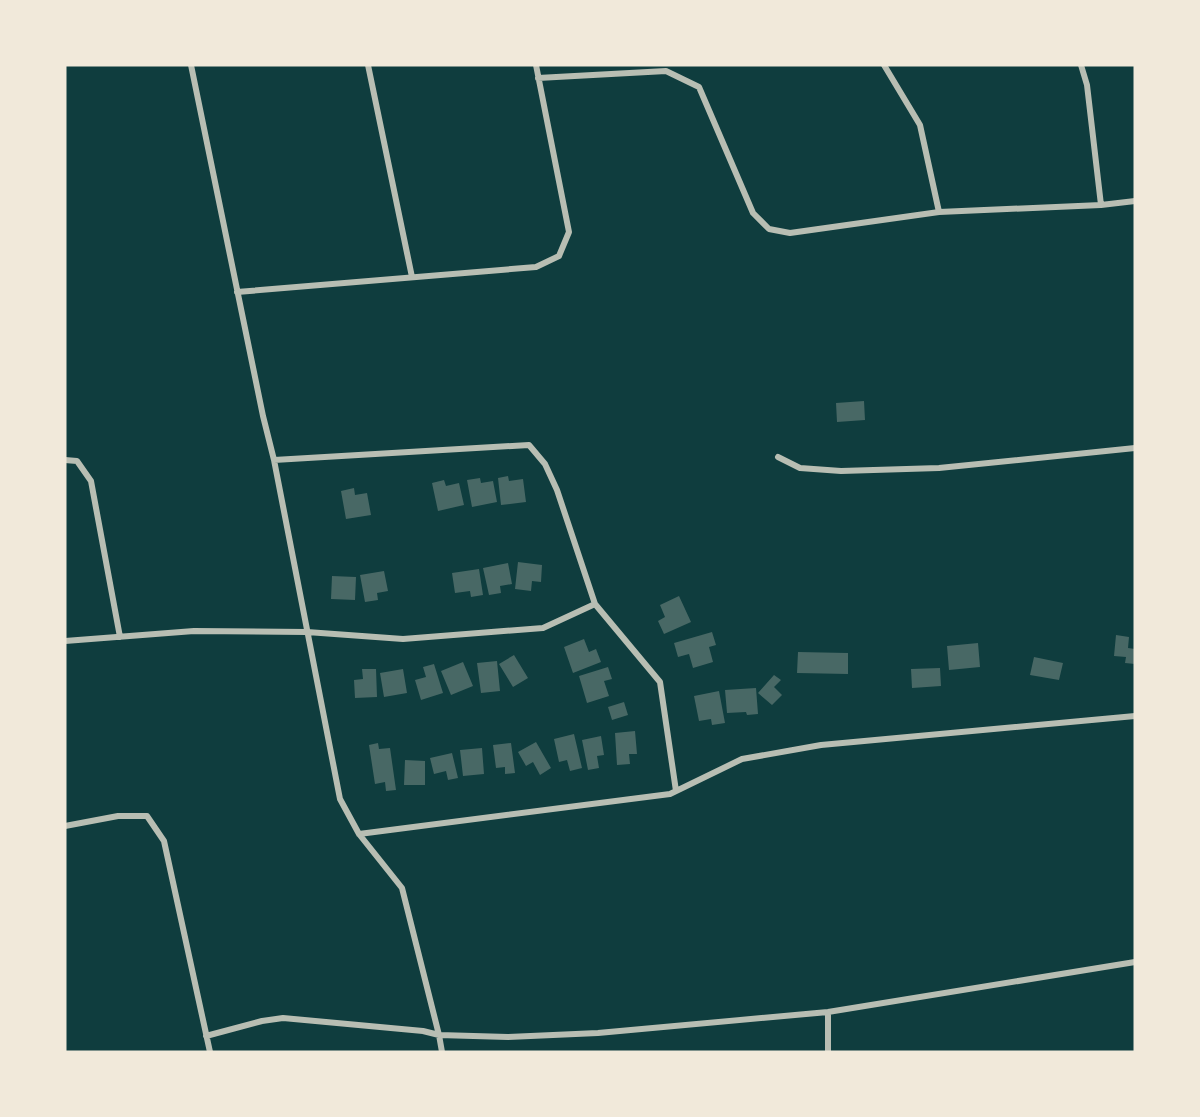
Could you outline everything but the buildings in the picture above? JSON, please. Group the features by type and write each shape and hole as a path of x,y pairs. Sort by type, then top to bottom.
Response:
{"street":[{"path":"191,65 274,460 340,799 359,834 402,888 442,1052"},
{"path":"368,65 412,277"},
{"path":"237,292 536,267 559,256 569,232 536,65"},
{"path":"884,65 920,125 939,212"},
{"path":"1081,65 1087,85 1101,205"},
{"path":"538,78 666,71 699,88 753,213 769,229 790,233 939,212 1135,201"},
{"path":"274,460 528,444 545,464 557,490 595,604 660,682 676,791"},
{"path":"778,457 800,468 841,471 939,468 1135,448"},
{"path":"65,460 77,461 91,481 120,637"},
{"path":"65,641 194,631 307,632 403,639 543,628 595,604"},
{"path":"359,834 670,794 742,759 821,745 1135,716"},
{"path":"65,826 118,816 147,816 164,841 210,1052"},
{"path":"206,1036 283,1018 423,1031 439,1035 508,1037 598,1033 828,1012 1135,962"},
{"path":"828,1012 828,1052"}]}
